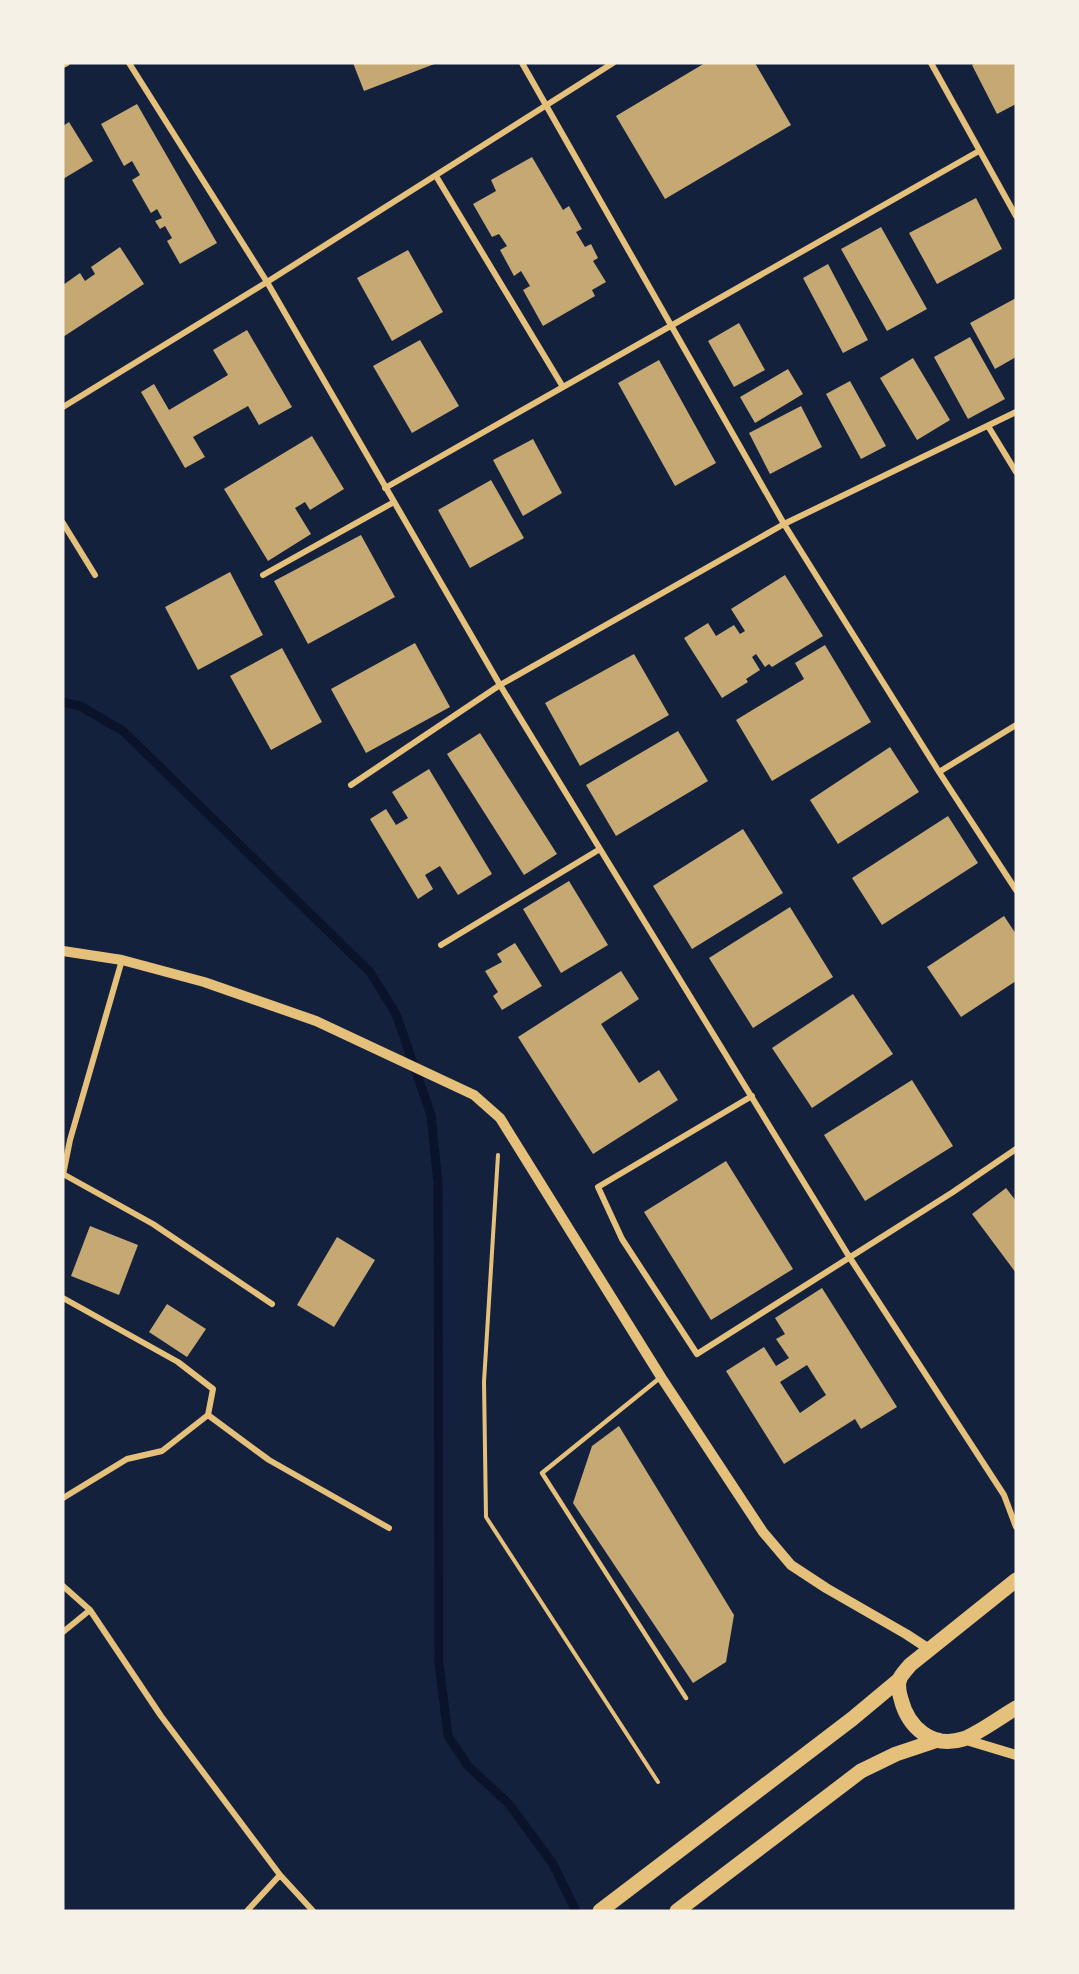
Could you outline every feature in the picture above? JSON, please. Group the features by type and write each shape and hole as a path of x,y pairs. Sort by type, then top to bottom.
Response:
{"main road":[{"path":"600,1911 852,1719 900,1680 910,1665 1016,1580"},
{"path":"900,1680 899,1691 909,1721 918,1731 938,1740"},
{"path":"677,1911 861,1771 896,1754 938,1740 963,1739 1016,1708"}],"street":[{"path":"129,63 267,282 500,685 600,849 850,1258 1004,1495 1016,1527"},
{"path":"522,63 548,105 784,524 939,772 1016,890"},
{"path":"63,407 267,282 613,63"},
{"path":"931,63 1016,216"},
{"path":"385,488 979,151"},
{"path":"435,176 563,387"},
{"path":"351,785 500,685 784,524 1016,412"},
{"path":"988,426 1016,472"},
{"path":"263,575 394,502"},
{"path":"63,523 94,575"},
{"path":"939,772 1016,725"},
{"path":"441,945 600,849"},
{"path":"63,951 122,960 204,982 316,1021 474,1095 500,1118 661,1377 763,1532 790,1565 929,1649"},
{"path":"122,960 70,1140 63,1174 153,1224 272,1304"},
{"path":"752,1096 598,1187 622,1239 697,1354 953,1192 1016,1149"},
{"path":"63,1298 178,1362 213,1389 208,1414 162,1451 127,1459 63,1498"},
{"path":"208,1414 269,1460 389,1528"},
{"path":"63,1586 90,1610 161,1716 280,1875 313,1911"},
{"path":"63,1632 90,1610"},
{"path":"963,1739 1016,1755"},
{"path":"247,1911 280,1875"}],"lane":[{"path":"661,1377 542,1473 686,1698"}],"building":[{"path":"353,63 437,63 364,91"},
{"path":"705,63 755,63 791,125 665,199 616,116"},
{"path":"976,63 1016,63 1016,104 997,114 972,65"},
{"path":"137,104 217,243 180,264 167,241 172,238 165,226 160,229 155,221 162,218 157,209 151,213 132,180 140,175 132,161 124,166 101,124"},
{"path":"69,122 93,161 63,179 63,126"},
{"path":"532,157 563,210 569,206 582,229 576,232 585,247 591,244 598,258 593,261 606,282 592,290 595,296 543,326 523,290 530,286 521,271 514,276 500,250 507,246 499,234 492,237 473,204 496,191 491,180"},
{"path":"976,198 1002,249 937,284 909,233"},
{"path":"881,227 927,309 887,331 841,249"},
{"path":"120,247 144,284 63,337 63,285 80,273 85,281 95,274 91,267"},
{"path":"408,250 443,312 392,341 357,278"},
{"path":"828,264 868,340 843,353 803,278"},
{"path":"1016,298 1016,357 995,369 970,323"},
{"path":"739,323 765,370 734,387 708,341"},
{"path":"247,330 292,407 259,425 248,406 193,437 205,457 185,468 141,392 154,384 169,410 228,375 213,350"},
{"path":"970,337 1005,399 968,419 934,357"},
{"path":"420,340 459,406 412,433 373,366"},
{"path":"913,358 950,420 917,440 880,378"},
{"path":"659,360 716,463 675,486 618,383"},
{"path":"788,369 803,394 755,423 740,397"},
{"path":"850,381 886,446 861,459 826,394"},
{"path":"801,406 822,447 770,474 749,433"},
{"path":"312,436 344,489 310,510 305,502 295,508 311,534 268,561 224,489"},
{"path":"533,439 562,493 523,516 493,460"},
{"path":"491,480 524,538 470,568 438,510"},
{"path":"361,535 395,597 308,644 274,581"},
{"path":"230,572 263,635 198,670 165,607"},
{"path":"785,575 823,636 772,667 769,664 765,667 756,654 752,657 760,670 746,679 748,682 722,698 684,638 708,623 716,636 734,625 740,634 745,631 731,609"},
{"path":"415,643 450,707 366,753 331,689"},
{"path":"825,645 871,722 772,781 736,720 804,679 795,663"},
{"path":"282,648 322,722 271,750 230,676"},
{"path":"634,654 669,715 580,766 545,703"},
{"path":"678,731 708,781 616,836 586,785"},
{"path":"480,733 557,854 524,875 447,754"},
{"path":"890,747 919,792 838,844 810,800"},
{"path":"429,769 492,874 458,895 440,866 425,875 433,889 418,899 370,819 386,809 396,825 408,818 392,792"},
{"path":"948,816 978,863 882,925 852,878"},
{"path":"743,829 783,893 692,949 653,886"},
{"path":"569,881 608,945 561,973 523,909"},
{"path":"790,907 833,977 753,1028 709,958"},
{"path":"1004,916 1016,934 1016,981 961,1017 927,967"},
{"path":"515,943 542,986 502,1010 493,996 498,992 485,971 502,962 497,954"},
{"path":"621,971 639,999 601,1024 639,1083 659,1070 678,1100 593,1154 518,1037"},
{"path":"853,994 893,1054 812,1108 772,1048"},
{"path":"912,1080 953,1146 865,1201 824,1135"},
{"path":"726,1161 793,1269 711,1320 644,1212"},
{"path":"1006,1188 1016,1201 1016,1273 972,1214"},
{"path":"90,1226 138,1245 119,1295 71,1276"},
{"path":"337,1237 375,1260 334,1327 297,1305"},
{"path":"822,1288 897,1407 861,1429 855,1419 784,1464 726,1371 764,1347 776,1366 789,1358 776,1339 785,1334 775,1318","holes":["807,1365 826,1395 800,1413 780,1382"]},
{"path":"167,1304 206,1329 187,1357 149,1332"},
{"path":"619,1426 734,1615 726,1662 693,1683 573,1503 592,1446"}],"waterway":[{"path":"63,702 80,706 123,731 370,972 396,1014 431,1115 438,1183 439,1663 448,1736 468,1766 509,1804 553,1864 576,1911"}]}
